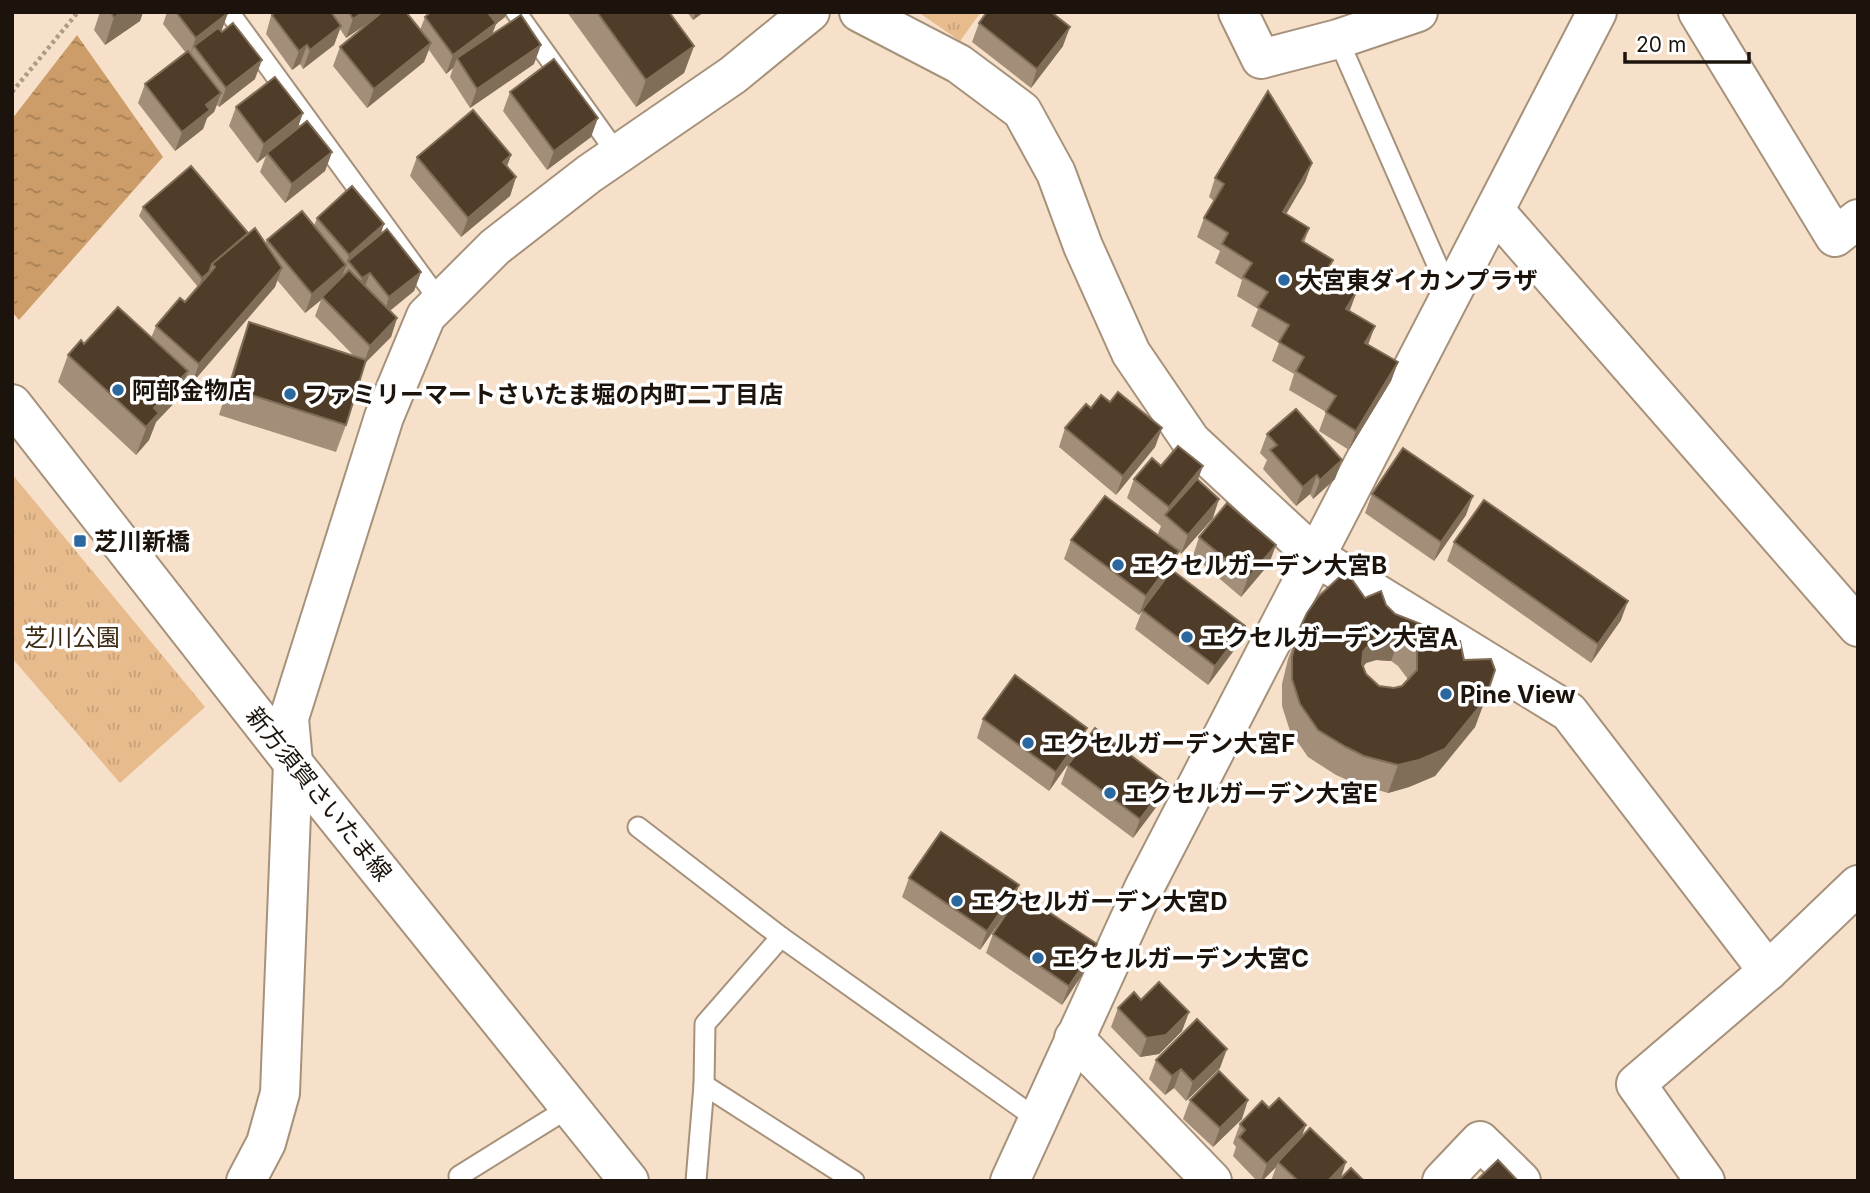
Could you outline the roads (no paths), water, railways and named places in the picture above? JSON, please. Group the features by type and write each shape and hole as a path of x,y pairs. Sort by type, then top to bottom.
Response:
{"street":[{"path":"246,1181 266,1143 280,1093 293,763 289,718 384,417 426,316 439,300 495,247 618,155 733,75 810,12"},
{"path":"859,12 959,64 1022,111 1056,173 1083,247 1130,353 1191,441 1315,556 1569,712 1769,971"},
{"path":"1238,12 1261,59 1338,39 1417,12"},
{"path":"1010,1181 1144,888 1597,12"},
{"path":"1698,12 1835,237 1858,219"},
{"path":"1495,211 1858,627"},
{"name":"新方須賀さいたま線","path":"12,404 293,763 629,1181"},
{"path":"1692,1176 1636,1084 1769,971 1858,885"},
{"path":"1074,1038 1212,1181"},
{"path":"1442,1181 1480,1141 1521,1181"}],"lane":[{"path":"229,12 439,300"},
{"path":"516,12 618,155"},
{"path":"1338,39 1450,294"},
{"path":"638,827 780,937 1037,1119"},
{"path":"696,1181 704,1085 705,1024 780,937"},
{"path":"704,1085 854,1181"},
{"path":"461,1181 458,1176 570,1107"}],"water":[{"path":"77,35 163,157 19,320 12,312 12,119"}],"place":[{"name":"大宮東ダイカンプラザ","path":"1284,280"},
{"name":"阿部金物店","path":"118,390"},
{"name":"ファミリーマートさいたま堀の内町二丁目店","path":"290,394"},
{"name":"芝川新橋","path":"80,541"},
{"name":"エクセルガーデン大宮B","path":"1118,565"},
{"name":"エクセルガーデン大宮A","path":"1187,637"},
{"name":"Pine View","path":"1446,694"},
{"name":"エクセルガーデン大宮F","path":"1028,743"},
{"name":"エクセルガーデン大宮E","path":"1110,793"},
{"name":"エクセルガーデン大宮D","path":"957,901"},
{"name":"エクセルガーデン大宮C","path":"1038,958"}],"park label":[{"name":"芝川公園","path":"72,637"}]}
